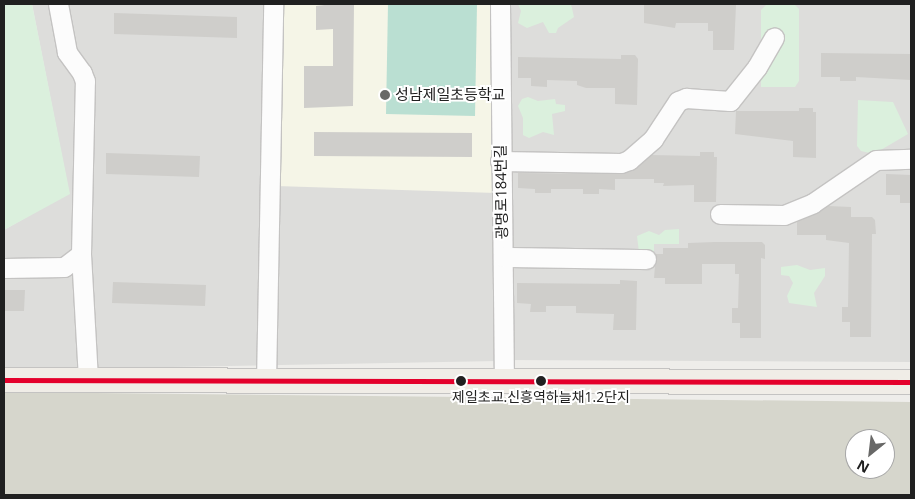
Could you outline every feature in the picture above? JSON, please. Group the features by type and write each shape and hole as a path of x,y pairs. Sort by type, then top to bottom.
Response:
{"main road":[{"path":"4,380 911,382"}],"lane":[{"path":"58,4 67,52 82,73 84,81 81,254 88,380"},
{"path":"266,382 273,4"},
{"name":"광명로184번길","path":"500,4 500,160 504,381"},
{"path":"500,160 621,163 629,160 653,139 678,101 686,98 730,101 757,67 774,38"},
{"path":"720,214 784,215 813,203 876,160 911,158"},
{"path":"4,268 64,267 81,254"},
{"path":"503,257 646,259"}],"shaded area":[{"path":"32,4 277,4 496,193 498,361 4,370 4,230 69,193"},
{"name":"성남제일초등학교","path":"277,4 493,4 496,193 276,186"},
{"path":"507,4 911,4 911,362 508,360"},
{"path":"4,392 911,402 911,495 4,495"}],"green space":[{"path":"4,4 32,4 70,194 4,230"},
{"path":"388,4 477,4 475,116 386,114"},
{"path":"518,4 571,4 574,17 558,28 556,33 549,33 543,22 527,28 518,23 521,11"},
{"path":"767,4 794,4 799,9 799,81 795,87 761,87 761,10"},
{"path":"528,97 538,101 555,99 556,104 565,105 565,111 552,114 554,135 543,132 529,138 523,135 523,118 518,106 522,99"},
{"path":"858,100 893,102 908,134 874,154 861,151 857,146"},
{"path":"679,229 679,244 654,244 654,266 646,266 639,252 637,236 649,231 659,235 665,230"},
{"path":"797,265 810,270 825,268 825,276 814,293 817,307 789,303 787,296 793,283 789,276 781,275 781,267"}],"building":[{"path":"354,4 353,106 304,108 304,66 333,66 333,29 316,30 316,6"},
{"path":"644,4 736,5 734,50 713,50 713,31 708,31 708,23 676,23 675,28 644,23"},
{"path":"114,13 237,17 237,38 114,34"},
{"path":"821,53 911,54 911,80 856,77 856,81 840,81 840,77 821,77"},
{"path":"621,55 635,55 638,59 637,105 615,104 615,88 586,88 577,85 577,81 547,80 547,87 531,86 531,78 518,78 518,57 621,59"},
{"path":"799,108 813,108 813,112 816,112 816,158 793,157 793,141 735,134 736,111 799,111"},
{"path":"314,132 472,133 472,157 314,156"},
{"path":"700,152 714,152 714,157 717,157 716,202 694,202 694,185 663,186 664,183 654,183 654,179 615,179 615,190 599,189 599,194 583,194 583,189 551,189 551,193 535,193 535,189 518,188 518,173 621,174 636,169 651,155 700,156"},
{"path":"106,153 200,156 199,177 106,174"},
{"path":"886,174 911,175 911,203 900,203 900,195 886,195"},
{"path":"828,206 851,207 851,217 872,217 875,220 876,234 872,234 871,337 850,337 850,322 842,322 842,307 848,307 849,243 826,240 826,235 797,235 797,222"},
{"path":"762,242 765,245 765,259 761,258 761,338 740,338 740,323 732,323 732,308 738,308 739,274 735,274 735,264 702,264 702,284 665,284 665,278 654,278 656,254 663,254 663,248 688,248 688,243"},
{"path":"620,280 637,281 636,330 613,330 614,314 576,313 576,306 546,306 546,312 530,312 531,304 517,303 517,283 620,284"},
{"path":"113,282 206,285 205,306 112,303"},
{"path":"4,290 25,290 24,311 4,311"}],"transit line":[{"path":"4,380 911,382"}],"place":[{"name":"성남제일초등학교","path":"385,95"},
{"name":"제일초교.신흥역하늘채1.2단지","path":"541,381"}]}
